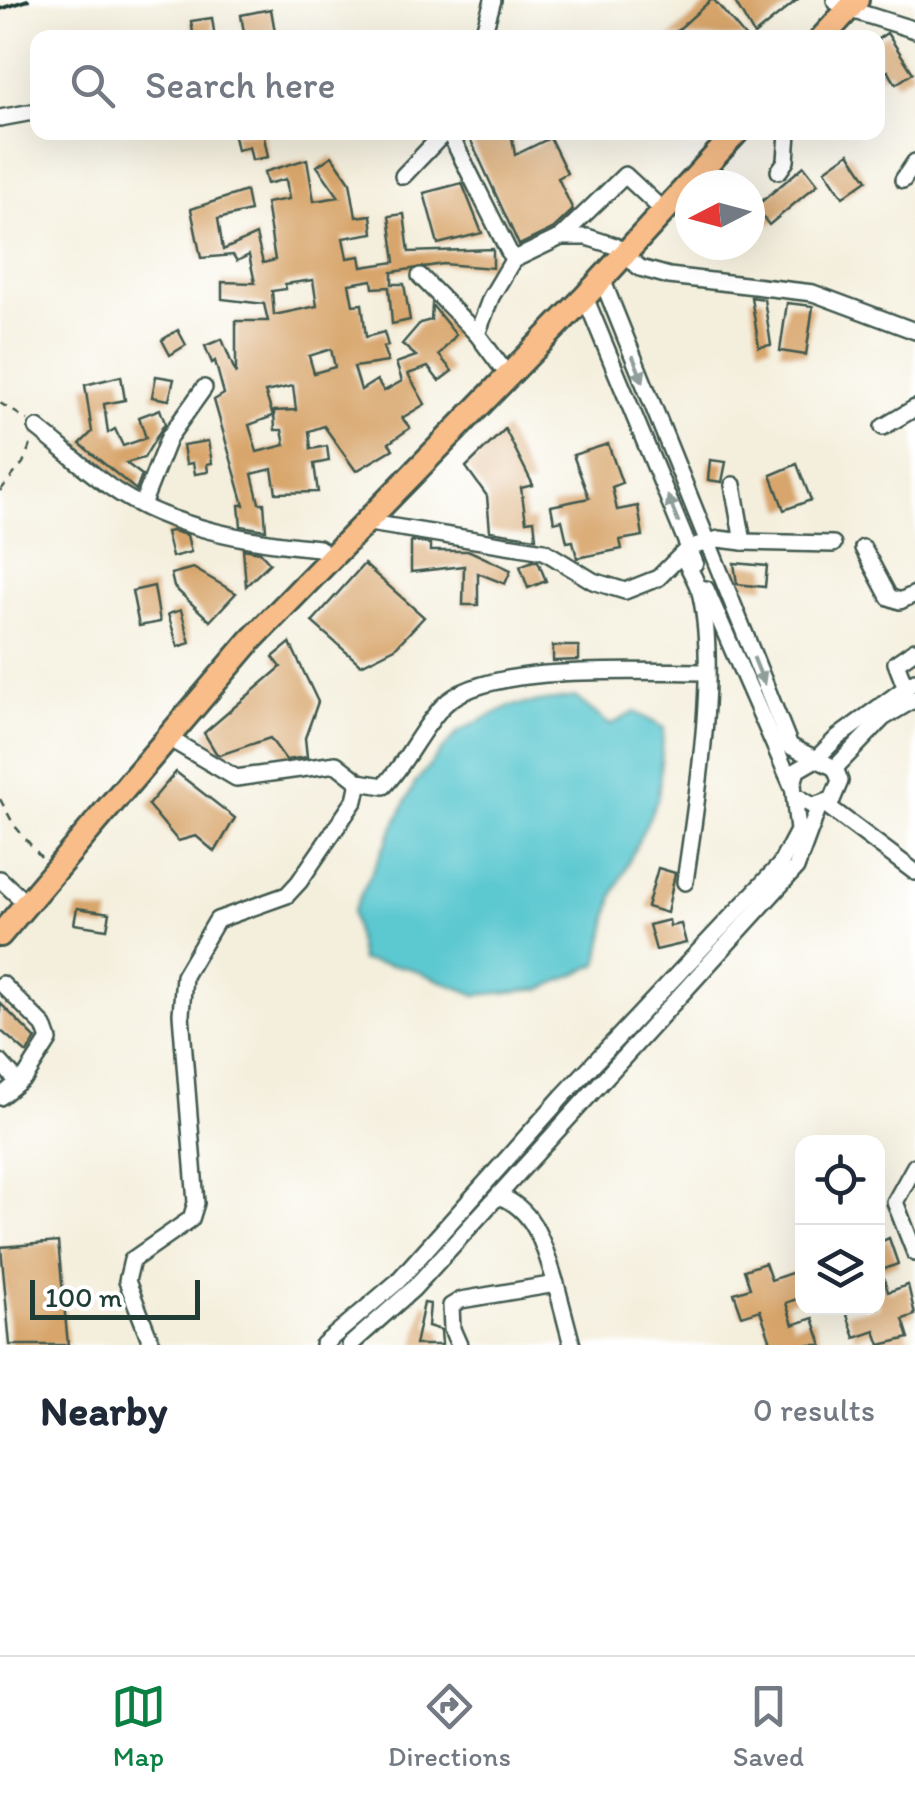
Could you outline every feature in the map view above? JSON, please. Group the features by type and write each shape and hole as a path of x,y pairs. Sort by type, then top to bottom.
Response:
{"highway":[{"path":"813,30 843,2"},
{"path":"827,30 843,2"},
{"path":"0,914 8,887 46,862 241,631 585,297 655,203 711,140"},
{"path":"0,935 170,739 324,552 363,522 500,364 729,140"}],"street":[{"path":"484,30 492,0"},
{"path":"843,2 915,30"},
{"path":"0,118 30,112"},
{"path":"403,176 439,140"},
{"path":"451,140 513,260"},
{"path":"779,170 786,161 787,140"},
{"path":"903,180 915,162"},
{"path":"477,334 491,297 513,260 561,237 625,176 655,203"},
{"path":"561,237 586,237 620,250 640,268 669,276 813,293 915,331"},
{"path":"420,276 477,334 500,364"},
{"path":"602,278 790,746 835,768"},
{"path":"585,297 686,552 796,794 823,806 915,872"},
{"path":"142,505 169,437 204,388"},
{"path":"883,427 915,408"},
{"path":"37,428 111,488 142,505 193,526 324,552"},
{"path":"733,485 743,542"},
{"path":"363,522 544,551 593,581 625,591 658,578 686,552 706,540 833,544"},
{"path":"863,548 889,597 900,601 915,594"},
{"path":"684,882 705,708 700,592 686,552"},
{"path":"912,689 896,663 915,650"},
{"path":"170,739 236,778 336,764 359,782 384,786 444,704 484,683 583,671 704,672"},
{"path":"323,1345 397,1282 562,1097 780,866 798,831 797,770 912,689"},
{"path":"835,768 912,689"},
{"path":"350,1345 413,1289 796,868 823,806 839,788 835,768"},
{"path":"152,1345 127,1281 132,1260 191,1220 196,1203 182,1014 184,976 217,920 287,895 299,882 356,800 359,782"},
{"path":"0,1003 1,979"},
{"path":"0,1097 18,1082 49,1040 44,1026 1,979"},
{"path":"0,1062 18,1082"},
{"path":"915,1166 895,1202 915,1253"},
{"path":"498,1196 526,1215 538,1232 572,1345"},
{"path":"459,1345 452,1329 451,1306 462,1300 556,1284"}],"path":[{"path":"0,403 37,428 23,463 0,491"},
{"path":"0,798 14,825 46,862"}],"water":[{"path":"575,697 610,725 635,712 664,728 658,798 613,896 598,964 542,989 476,995 406,967 361,961 352,913 415,783 458,732 510,706"}],"building":[{"path":"711,0 739,30 678,30"},
{"path":"734,0 797,0 760,30 751,30"},
{"path":"271,9 275,30 244,30 241,15"},
{"path":"212,18 214,30 193,30 191,21"},
{"path":"885,34 913,73 896,84 888,71 885,73"},
{"path":"235,140 265,140 268,157 252,160 249,147 237,150"},
{"path":"471,140 512,140 515,155 551,140 567,173 558,178 573,210 554,228 519,245"},
{"path":"849,153 867,180 843,197 825,170"},
{"path":"332,156 350,182 356,217 371,215 373,233 343,238 347,258 360,256 362,267 395,262 389,216 404,214 409,252 493,249 493,268 443,264 392,272 392,284 404,284 410,320 392,324 389,287 373,288 372,280 349,284 353,305 362,304 366,337 384,332 388,346 383,347 388,362 354,367 361,390 377,380 384,391 402,381 396,363 416,356 402,344 420,323 431,320 432,305 456,335 439,355 452,371 439,381 428,367 408,374 425,404 402,418 410,428 389,443 393,449 356,471 324,426 309,431 311,449 327,446 329,461 314,464 318,492 276,493 272,469 252,474 259,503 264,503 266,530 241,526 239,505 244,505 214,400 224,394 215,361 212,363 205,346 222,339 236,374 236,321 268,321 264,304 222,299 222,282 255,283 249,255 237,261 233,255 201,258 191,209 246,191 250,211 218,219 223,250 256,235 263,263 275,260 266,203 289,199 286,179 267,184 264,172 307,159 314,201 339,197 317,166","holes":["313,280 317,306 274,315 272,291 286,289 285,284","331,349 335,367 314,373 309,356","293,386 296,410 274,411 275,430 282,430 285,445 257,452 249,425 273,416 265,392"]},
{"path":"804,166 818,184 769,225 765,220 765,199"},
{"path":"462,183 482,233 438,244 424,193"},
{"path":"751,297 764,299 771,345 759,347"},
{"path":"787,303 813,306 806,355 780,351"},
{"path":"178,330 186,345 170,355 162,340"},
{"path":"121,376 125,400 104,404 108,433 115,429 123,446 146,438 139,417 160,409 165,423 144,458 126,463 142,475 136,490 80,444 92,432 85,385"},
{"path":"156,376 174,379 169,400 152,397"},
{"path":"505,429 533,485 521,488 526,521 534,520 536,538 490,531 487,496 466,467"},
{"path":"208,441 212,463 207,464 208,472 195,474 193,463 186,464 183,445"},
{"path":"608,444 622,483 612,487 617,510 638,506 643,536 620,540 622,549 577,558 573,541 567,542 562,520 554,522 551,506 589,498 573,455"},
{"path":"710,460 726,462 722,482 708,480"},
{"path":"797,464 811,500 784,510 771,475"},
{"path":"166,532 187,535 191,552 172,557"},
{"path":"411,541 430,544 430,551 470,551 511,570 505,584 478,573 478,605 463,605 464,566 411,572"},
{"path":"243,549 260,552 270,563 246,586"},
{"path":"538,561 546,581 528,588 520,566"},
{"path":"734,563 767,566 765,587 737,584"},
{"path":"364,564 424,617 395,648 361,665 312,622"},
{"path":"193,568 236,593 210,621 174,587 171,574"},
{"path":"154,586 160,622 139,626 132,591"},
{"path":"181,610 190,643 178,647 168,614"},
{"path":"290,643 318,702 305,738 307,757 286,760 270,738 216,753 204,733 281,667 273,657"},
{"path":"553,646 579,646 579,660 553,661"},
{"path":"176,772 235,818 215,852 196,836 178,841 148,805"},
{"path":"658,868 675,873 667,913 647,907"},
{"path":"77,908 110,913 107,929 74,924"},
{"path":"669,920 670,926 681,924 686,943 656,950 649,925"},
{"path":"0,1003 36,1039 27,1053 0,1030"},
{"path":"889,1238 898,1264 885,1269 885,1240"},
{"path":"58,1242 68,1345 10,1345 1,1247"},
{"path":"765,1263 771,1280 794,1272 795,1300 786,1303 793,1325 813,1318 822,1345 772,1345 760,1310 742,1316 734,1293 750,1288 744,1270"},
{"path":"885,1283 888,1292 908,1285 915,1315 903,1319 909,1338 880,1345 875,1331 855,1338 847,1315 885,1315"},
{"path":"424,1303 430,1304 428,1326 441,1330 442,1345 415,1345"}],"railway":[{"path":"0,9 28,0"}]}
